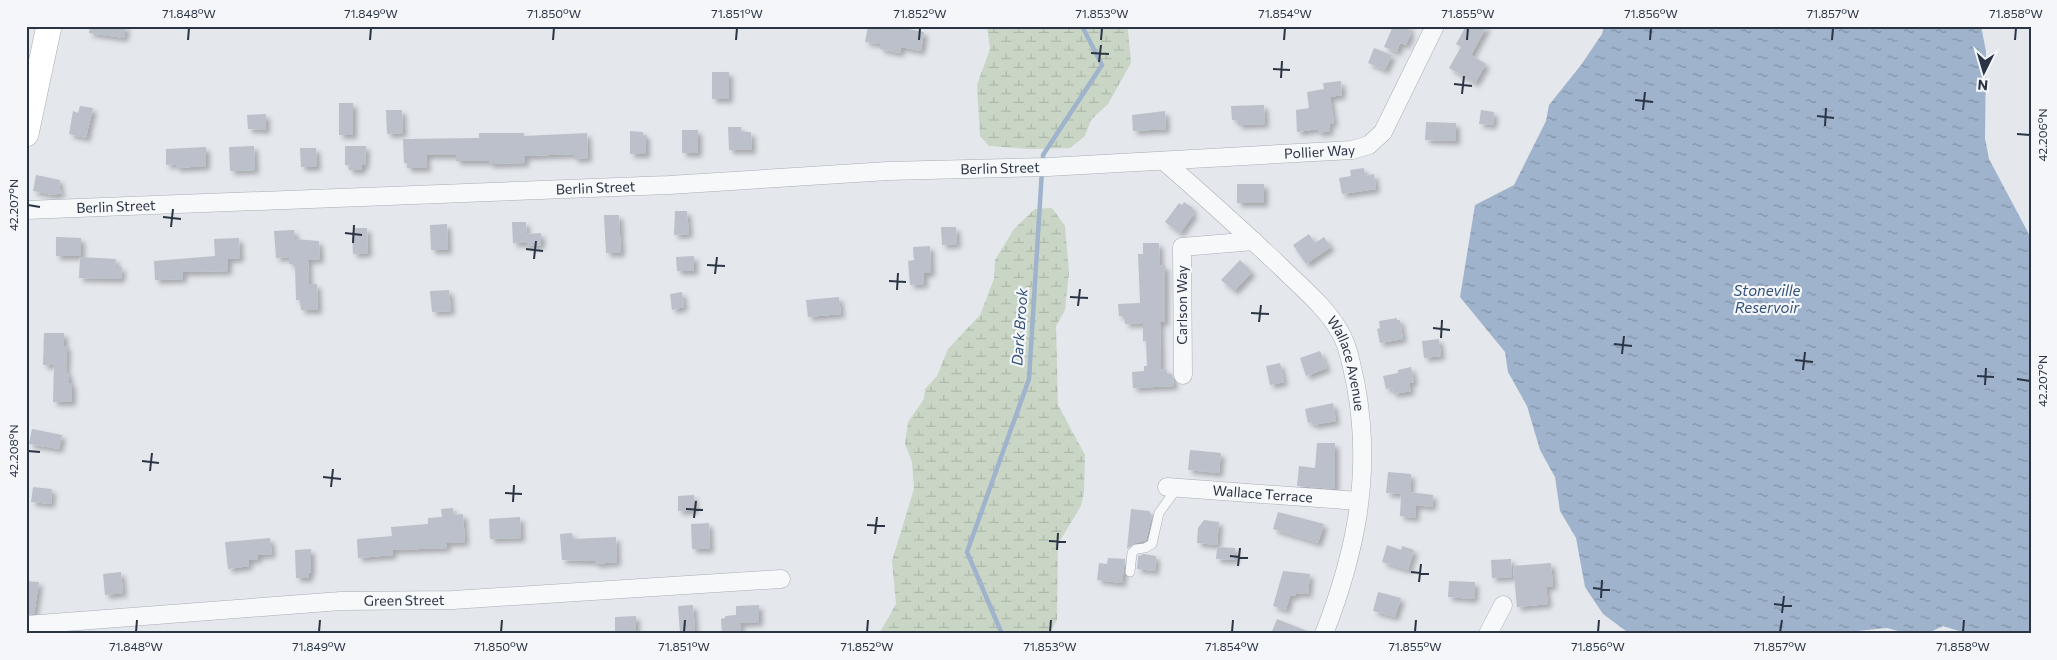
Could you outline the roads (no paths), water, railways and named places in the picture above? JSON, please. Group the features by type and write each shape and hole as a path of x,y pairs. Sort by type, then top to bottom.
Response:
{"main road":[{"path":"26,134 49,26"}],"street":[{"name":"Pollier Way","path":"1164,161 1347,151 1369,145 1383,132 1434,26"},
{"name":"Berlin Street","path":"26,210 669,185 897,170 1043,168 1164,161"},
{"name":"Wallace Avenue","path":"1164,161 1254,241 1321,306 1341,334 1346,348 1360,416 1362,452 1359,501 1352,552 1324,634"},
{"name":"Carlson Way","path":"1183,375 1182,247 1254,241"},
{"name":"Wallace Terrace","path":"1172,487 1359,501"},
{"name":"Green Street","path":"26,626 341,601 453,600 781,579"},
{"path":"1488,634 1503,605"}],"lane":[{"path":"1130,572 1132,552 1152,544 1159,513 1172,487"}],"water":[{"name":"Stoneville Reservoir","path":"1604,26 1981,26 1986,51 1985,138 1989,159 2031,238 2031,634 1968,634 1943,626 1926,634 1909,634 1887,628 1827,634 1630,634 1603,614 1585,587 1576,538 1560,511 1555,477 1540,450 1527,406 1508,372 1505,352 1460,297 1475,205 1514,185 1546,121 1549,105 1581,65 1602,34"}],"waterway":[{"name":"Dark Brook","path":"1043,162 1043,155 1102,65 1082,26"},
{"name":"Dark Brook","path":"1002,634 967,552 1029,379 1042,170"}]}
